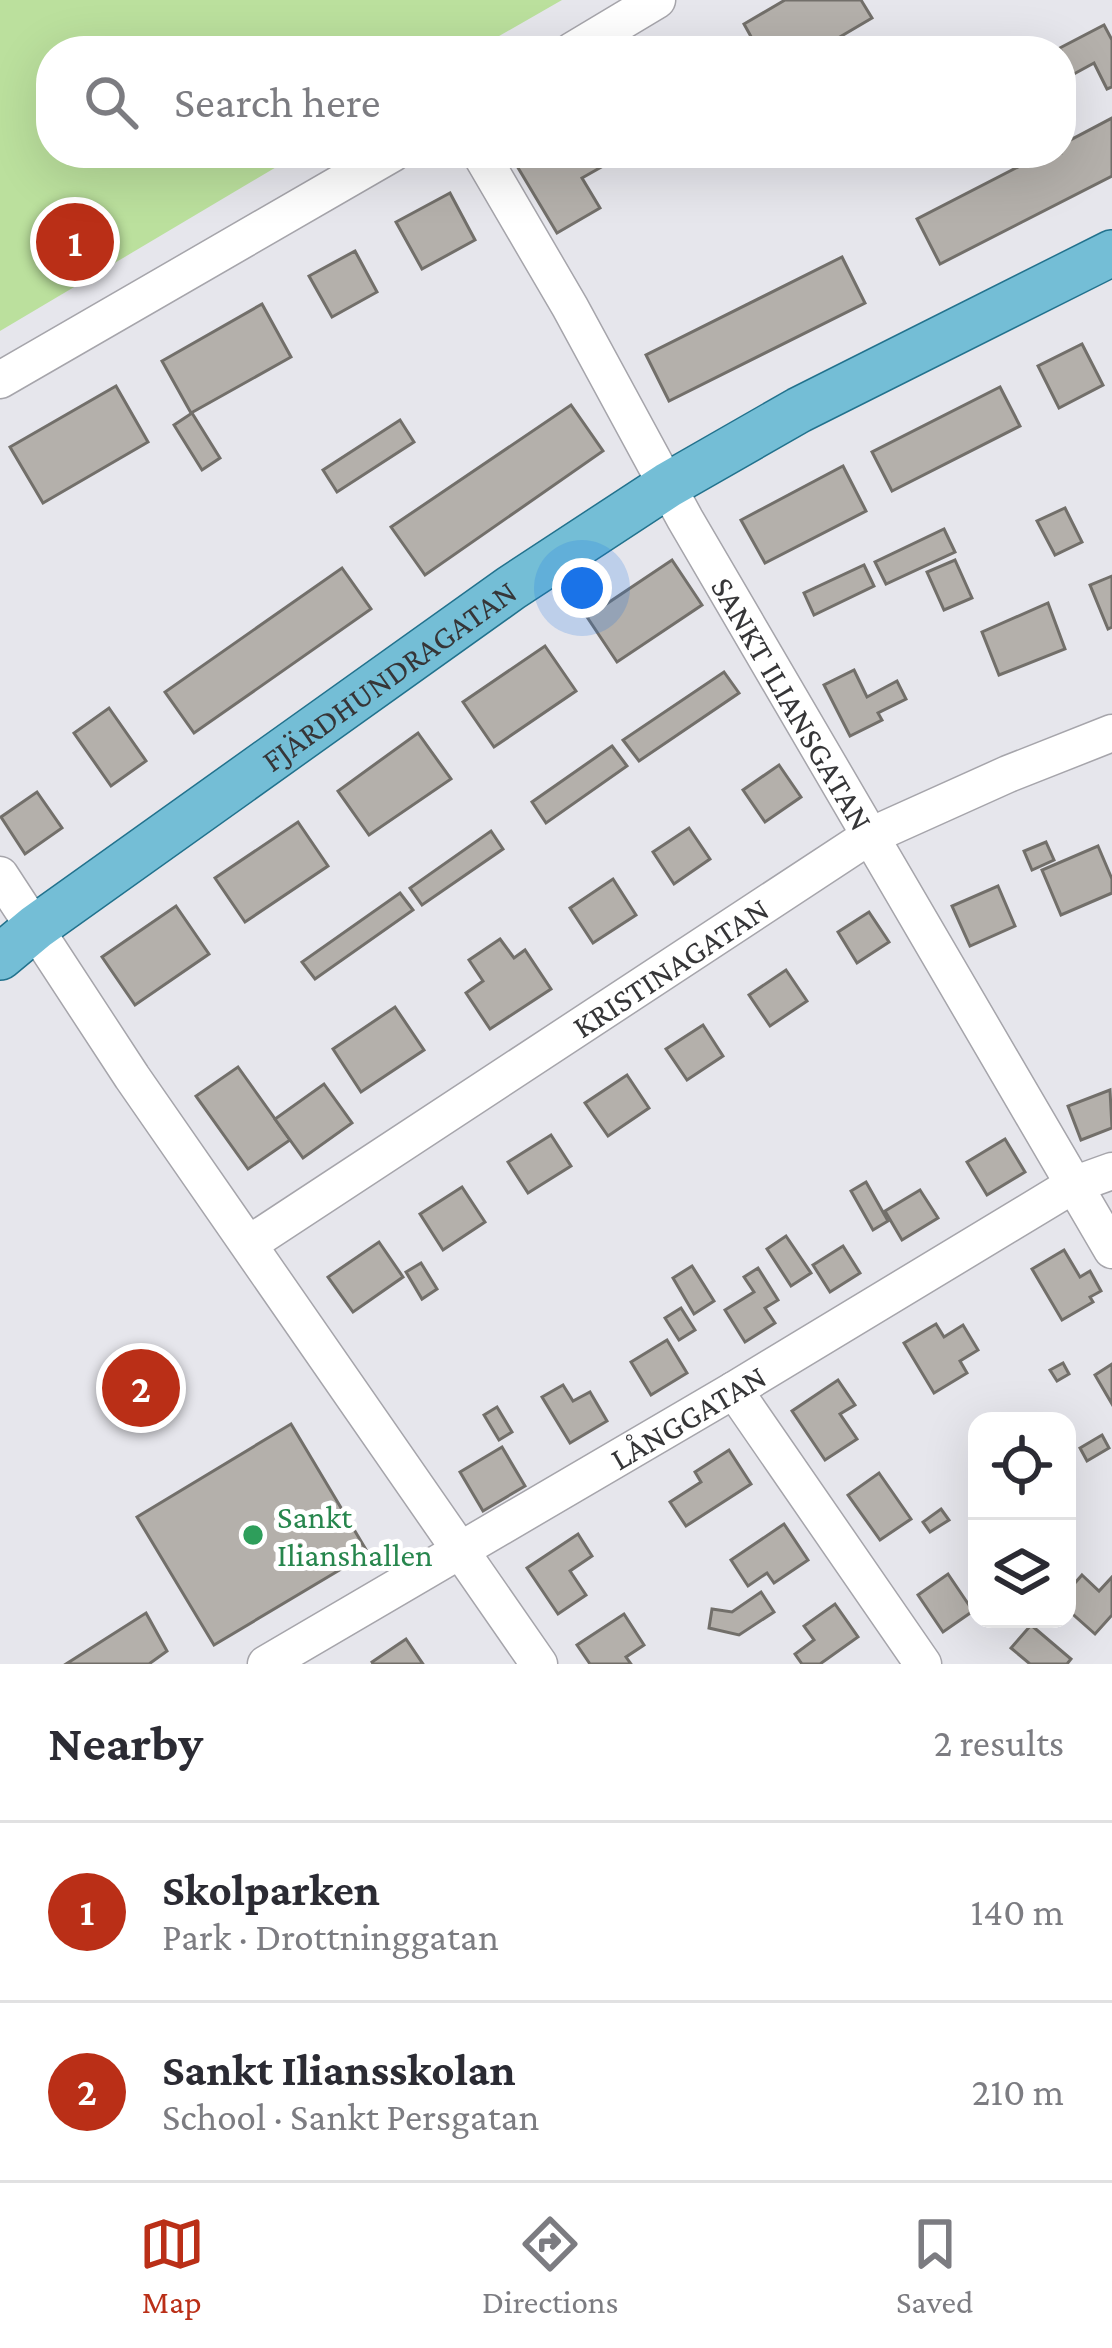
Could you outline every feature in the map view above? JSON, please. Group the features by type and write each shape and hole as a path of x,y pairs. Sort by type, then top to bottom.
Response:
{"main road":[{"name":"FJÄRDHUNDRAGATAN","path":"0,957 511,587 668,485 799,410 1112,253"}],"street":[{"path":"597,36 657,0"},
{"path":"2,373 366,168"},
{"name":"SANKT ILIANSGATAN","path":"489,168 868,837 1112,1250"},
{"name":"KRISTINAGATAN","path":"249,1244 868,837 1112,734"},
{"path":"0,874 132,1077 539,1664"},
{"name":"LÅNGGATAN","path":"266,1664 1073,1185 1112,1171"},
{"path":"734,1390 923,1664"}],"green space":[{"path":"0,0 562,0 499,36 36,36 36,168 275,168 0,331"}],"building":[{"path":"785,0 861,0 872,18 841,36 751,36 744,24"},
{"path":"1104,25 1112,40 1112,87 1107,89 1094,63 1076,73 1076,40"},
{"path":"1112,118 1112,176 940,264 917,219 1016,168 1076,168 1076,137"},
{"path":"518,168 600,168 582,178 600,208 557,233"},
{"path":"450,193 475,240 422,269 396,222"},
{"path":"355,251 377,292 332,317 309,276"},
{"path":"842,257 865,303 669,401 646,355"},
{"path":"262,304 291,357 191,413 162,361"},
{"path":"1082,344 1103,385 1059,408 1038,366"},
{"path":"116,386 148,442 43,503 10,447"},
{"path":"1000,387 1020,426 892,491 872,452"},
{"path":"571,405 603,451 425,575 391,527"},
{"path":"192,413 220,458 202,470 174,425"},
{"path":"400,420 414,442 337,492 323,470"},
{"path":"843,466 866,511 765,563 741,520"},
{"path":"1065,508 1082,542 1055,555 1037,521"},
{"path":"944,529 955,552 886,584 875,562"},
{"path":"672,560 702,605 617,662 587,617"},
{"path":"955,560 972,598 944,610 927,572"},
{"path":"864,565 874,586 814,615 804,593"},
{"path":"342,568 371,609 194,733 165,692"},
{"path":"1112,576 1112,627 1108,629 1090,585"},
{"path":"1048,603 1065,649 999,675 982,632"},
{"path":"545,646 576,691 494,747 463,702"},
{"path":"854,670 867,697 897,681 906,699 878,713 882,720 850,736 824,685"},
{"path":"724,672 739,693 639,761 623,740"},
{"path":"109,708 146,761 111,786 74,733"},
{"path":"418,733 451,779 369,835 338,791"},
{"path":"612,746 627,766 546,823 532,802"},
{"path":"779,765 801,797 765,822 743,790"},
{"path":"37,792 62,828 25,854 1,817"},
{"path":"298,822 328,866 245,922 215,878"},
{"path":"689,828 710,859 674,884 653,852"},
{"path":"491,831 503,849 422,905 410,888"},
{"path":"1046,842 1054,860 1032,870 1024,851"},
{"path":"1098,846 1112,879 1112,893 1061,915 1042,870"},
{"path":"613,879 636,915 593,943 570,908"},
{"path":"998,886 1015,926 970,946 952,906"},
{"path":"400,893 413,910 315,979 302,962"},
{"path":"176,906 209,954 135,1005 102,957"},
{"path":"869,912 889,942 857,963 838,932"},
{"path":"500,939 514,958 525,950 551,989 490,1029 466,993 483,981 469,960"},
{"path":"786,970 807,1001 770,1026 749,995"},
{"path":"395,1007 424,1050 361,1092 333,1049"},
{"path":"703,1025 723,1056 687,1080 666,1049"},
{"path":"238,1067 290,1140 248,1169 196,1096"},
{"path":"627,1075 649,1108 608,1136 585,1103"},
{"path":"324,1084 352,1123 303,1158 275,1119"},
{"path":"1110,1090 1112,1128 1081,1140 1068,1106"},
{"path":"551,1135 571,1166 528,1193 508,1162"},
{"path":"1005,1139 1025,1172 987,1195 967,1162"},
{"path":"866,1182 888,1221 873,1230 851,1191"},
{"path":"462,1187 485,1222 443,1250 420,1214"},
{"path":"920,1190 938,1218 902,1240 885,1211"},
{"path":"786,1236 811,1273 791,1286 767,1249"},
{"path":"379,1242 403,1277 353,1312 328,1277"},
{"path":"843,1246 860,1273 830,1292 813,1265"},
{"path":"1064,1250 1080,1277 1090,1271 1101,1291 1090,1297 1093,1302 1062,1320 1032,1269"},
{"path":"421,1263 437,1289 422,1299 406,1272"},
{"path":"692,1266 714,1301 694,1314 673,1278"},
{"path":"758,1268 778,1300 765,1308 775,1323 745,1342 725,1310 754,1292 744,1277"},
{"path":"681,1308 695,1330 679,1340 665,1318"},
{"path":"936,1324 944,1337 963,1325 978,1350 960,1361 967,1373 934,1393 904,1343"},
{"path":"667,1340 687,1373 651,1395 631,1362"},
{"path":"1063,1363 1069,1374 1057,1381 1050,1370"},
{"path":"1112,1364 1112,1404 1095,1375"},
{"path":"838,1380 855,1405 840,1414 857,1439 825,1460 792,1411"},
{"path":"563,1385 573,1401 590,1392 607,1421 570,1443 542,1397"},
{"path":"497,1407 512,1432 499,1440 484,1415"},
{"name":"Sankt Ilianshallen","path":"291,1424 368,1553 214,1645 137,1517"},
{"path":"1102,1435 1109,1448 1087,1461 1080,1448"},
{"path":"502,1447 525,1486 483,1511 460,1472"},
{"path":"729,1450 751,1484 686,1526 670,1502 701,1482 695,1472"},
{"path":"879,1473 911,1519 880,1540 848,1495"},
{"path":"941,1509 949,1520 930,1532 923,1522"},
{"path":"784,1524 808,1560 774,1583 767,1573 748,1586 731,1560"},
{"path":"578,1534 592,1556 570,1571 586,1595 558,1614 527,1568"},
{"path":"948,1574 968,1604 968,1614 943,1632 918,1595"},
{"path":"1082,1575 1099,1591 1112,1577 1112,1615 1095,1634 1076,1617 1076,1582"},
{"path":"761,1592 774,1612 739,1635 709,1628 712,1609 732,1612"},
{"path":"835,1604 858,1637 820,1664 802,1664 795,1654 814,1640 804,1626"},
{"path":"146,1613 167,1651 149,1664 66,1664"},
{"path":"624,1614 644,1645 626,1657 631,1664 590,1664 577,1645"},
{"path":"1028,1628 1035,1628 1071,1659 1067,1664 1030,1664 1011,1648"},
{"path":"406,1639 423,1664 373,1664 372,1662"}],"place":[{"name":"Skolparken","path":"75,242"},
{"name":"Sankt Iliansskolan","path":"141,1388"},
{"name":"Sankt Ilianshallen","path":"253,1535"}]}
